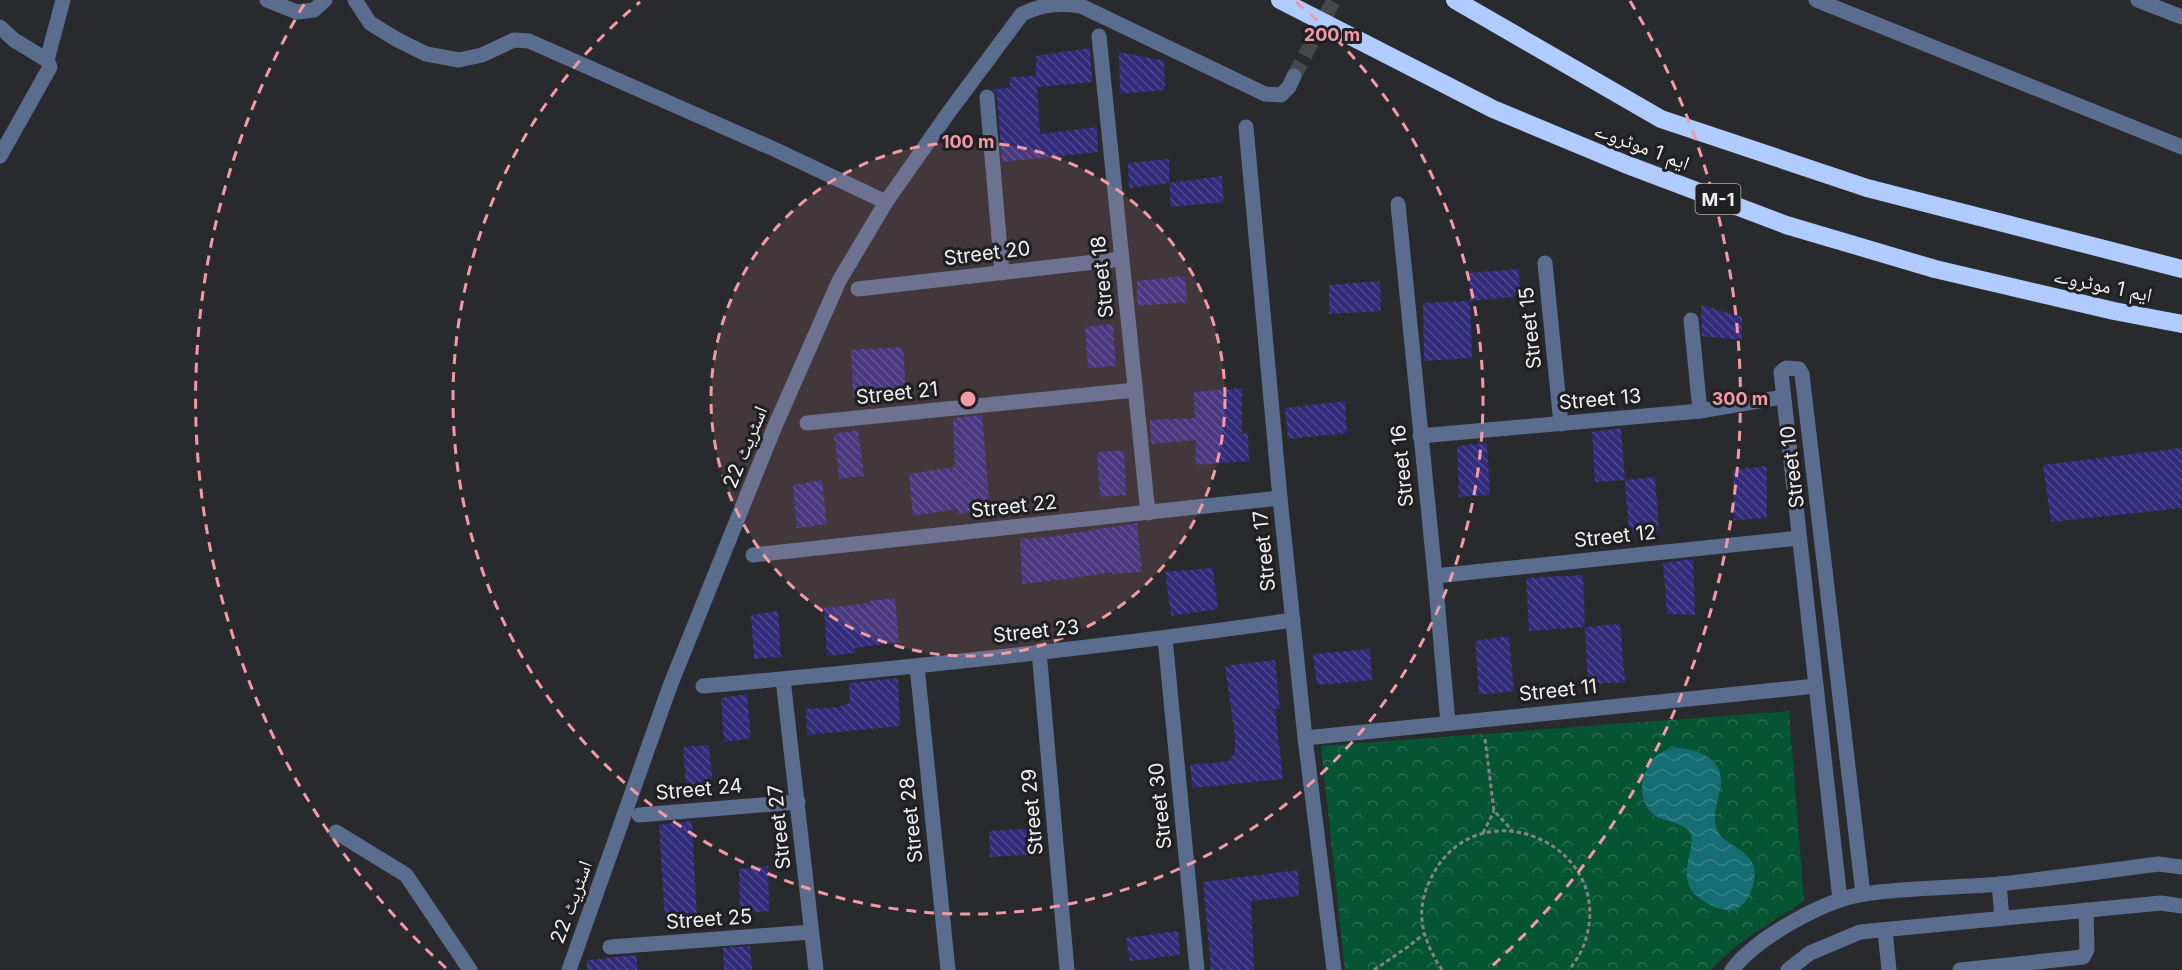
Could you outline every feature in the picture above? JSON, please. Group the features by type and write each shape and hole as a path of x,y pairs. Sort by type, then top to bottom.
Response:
{"highway":[{"name":"ایم 1 موٹروے","path":"1281,0 1493,110 1625,164 1786,225 1935,268 2114,311 2182,324"},
{"name":"ایم 1 موٹروے","path":"1455,0 1661,119 1867,188 2182,269"}],"street":[{"path":"46,60 63,0"},
{"path":"267,0 297,12 314,10 325,0"},
{"path":"355,0 370,23 426,54 459,60 482,55 514,40 529,41 776,150 886,202"},
{"path":"1816,0 2182,147"},
{"path":"2138,0 2182,17"},
{"name":"اسٹریٹ 22","path":"569,970 670,686 775,426 839,281 886,202 1022,14 1037,7 1058,3 1081,6 1265,94 1281,95 1289,87 1293,76"},
{"path":"0,27 14,40 46,60 50,68 0,156"},
{"name":"Street 18","path":"1099,36 1148,513"},
{"path":"987,97 1002,273"},
{"name":"Street 17","path":"1246,128 1305,738 1334,970"},
{"name":"Street 16","path":"1398,204 1448,723"},
{"name":"Street 20","path":"858,289 1121,259"},
{"name":"Street 15","path":"1545,263 1561,424"},
{"path":"1691,320 1700,411"},
{"name":"Street 10","path":"1840,900 1783,396 1781,372 1786,368 1798,369 1802,374 1863,894"},
{"name":"Street 21","path":"807,423 1135,390"},
{"name":"Street 13","path":"1420,436 1700,411 1783,396"},
{"name":"Street 22","path":"753,555 1280,498"},
{"name":"Street 12","path":"1435,576 1799,538"},
{"name":"Street 23","path":"703,686 917,666 1165,638 1293,620"},
{"name":"Street 30","path":"1165,638 1197,970"},
{"name":"Street 29","path":"1039,651 1067,970"},
{"name":"Street 28","path":"917,666 948,970"},
{"name":"Street 27","path":"783,679 816,970"},
{"name":"Street 11","path":"1305,738 1815,686"},
{"name":"Street 24","path":"639,815 798,802"},
{"path":"336,832 406,875 470,970"},
{"path":"1732,970 1739,961 1779,929 1840,900 1863,894 1999,884 2158,864 2182,867"},
{"path":"1999,884 2002,918"},
{"path":"1788,970 1810,953 1860,932 2161,903 2182,906"},
{"path":"1960,970 2083,957 2087,950 2086,910"},
{"path":"1885,930 1889,970"},
{"name":"Street 25","path":"610,947 811,932"}],"path":[{"path":"1482,834 1494,811 1485,739"},
{"path":"1494,811 1513,831"},
{"path":"1442,970 1427,947 1424,934 1421,920 1424,892 1436,867 1455,847 1482,834 1506,830 1533,834 1557,848 1576,867 1587,892 1590,920 1583,948 1569,970"},
{"path":"1374,970 1424,934"}],"green space":[{"path":"1789,711 1804,901 1743,941 1711,970 1345,970 1321,746"}],"water":[{"path":"1676,748 1703,754 1716,764 1719,771 1721,780 1715,813 1716,827 1726,841 1749,857 1755,877 1747,899 1737,908 1720,909 1697,896 1690,887 1687,876 1692,838 1689,831 1683,826 1654,814 1649,810 1643,798 1642,784 1654,758"}],"building":[{"path":"1090,48 1092,82 1037,87 1040,134 1097,127 1098,152 1002,162 997,96 992,89 1009,88 1010,77 1036,76 1036,56"},
{"path":"1119,52 1164,61 1165,90 1120,94"},
{"path":"1169,159 1169,183 1129,188 1128,163"},
{"path":"1222,176 1224,202 1171,207 1169,183"},
{"path":"1519,269 1520,296 1470,301 1469,273"},
{"path":"1185,276 1187,302 1137,306 1137,281"},
{"path":"1380,281 1381,311 1329,314 1329,285"},
{"path":"1470,301 1472,358 1424,361 1423,303"},
{"path":"1701,305 1742,317 1742,340 1702,336"},
{"path":"1113,324 1116,366 1088,368 1085,327"},
{"path":"903,347 906,392 853,397 851,350"},
{"path":"1242,388 1242,434 1248,433 1249,461 1195,465 1196,440 1151,444 1150,420 1195,418 1194,392"},
{"path":"1345,401 1347,433 1288,439 1285,408"},
{"path":"982,415 990,510 958,514 958,509 913,516 909,474 955,467 953,418"},
{"path":"1621,428 1625,480 1595,482 1592,432"},
{"path":"858,430 864,476 839,479 834,434"},
{"path":"1487,443 1490,495 1459,497 1457,446"},
{"path":"2182,448 2182,508 2051,522 2043,465"},
{"path":"1124,450 1126,495 1100,497 1097,452"},
{"path":"1767,466 1767,518 1734,520 1733,470"},
{"path":"1655,477 1659,531 1629,533 1625,480"},
{"path":"822,480 827,524 797,528 793,485"},
{"path":"1137,523 1142,572 1113,574 1112,572 1022,584 1020,539 1049,537"},
{"path":"1693,559 1695,615 1667,614 1663,563"},
{"path":"1213,568 1218,609 1171,616 1165,572"},
{"path":"1583,575 1585,627 1529,631 1526,578"},
{"path":"895,598 899,642 855,648 855,653 827,656 824,608"},
{"path":"778,611 781,657 754,659 751,615"},
{"path":"1620,624 1625,682 1588,684 1585,627"},
{"path":"1509,636 1514,691 1479,695 1475,641"},
{"path":"1370,649 1372,680 1317,685 1313,654"},
{"path":"1275,660 1280,709 1275,709 1283,779 1193,788 1190,765 1229,761 1235,752 1225,666"},
{"path":"898,678 900,726 807,735 806,709 839,707 850,703 849,683"},
{"path":"747,694 751,738 724,742 721,698"},
{"path":"709,745 714,796 687,796 683,747"},
{"path":"692,821 697,917 665,920 659,825"},
{"path":"1040,828 1040,854 990,857 989,831"},
{"path":"768,866 769,911 740,914 739,869"},
{"path":"1298,870 1299,896 1251,901 1254,970 1211,970 1203,882"},
{"path":"1178,931 1180,955 1130,961 1126,938"},
{"path":"750,946 752,970 724,970 723,948"},
{"path":"637,955 637,970 587,970 587,960"}],"tunnel":[{"path":"1294,76 1334,0"}]}
